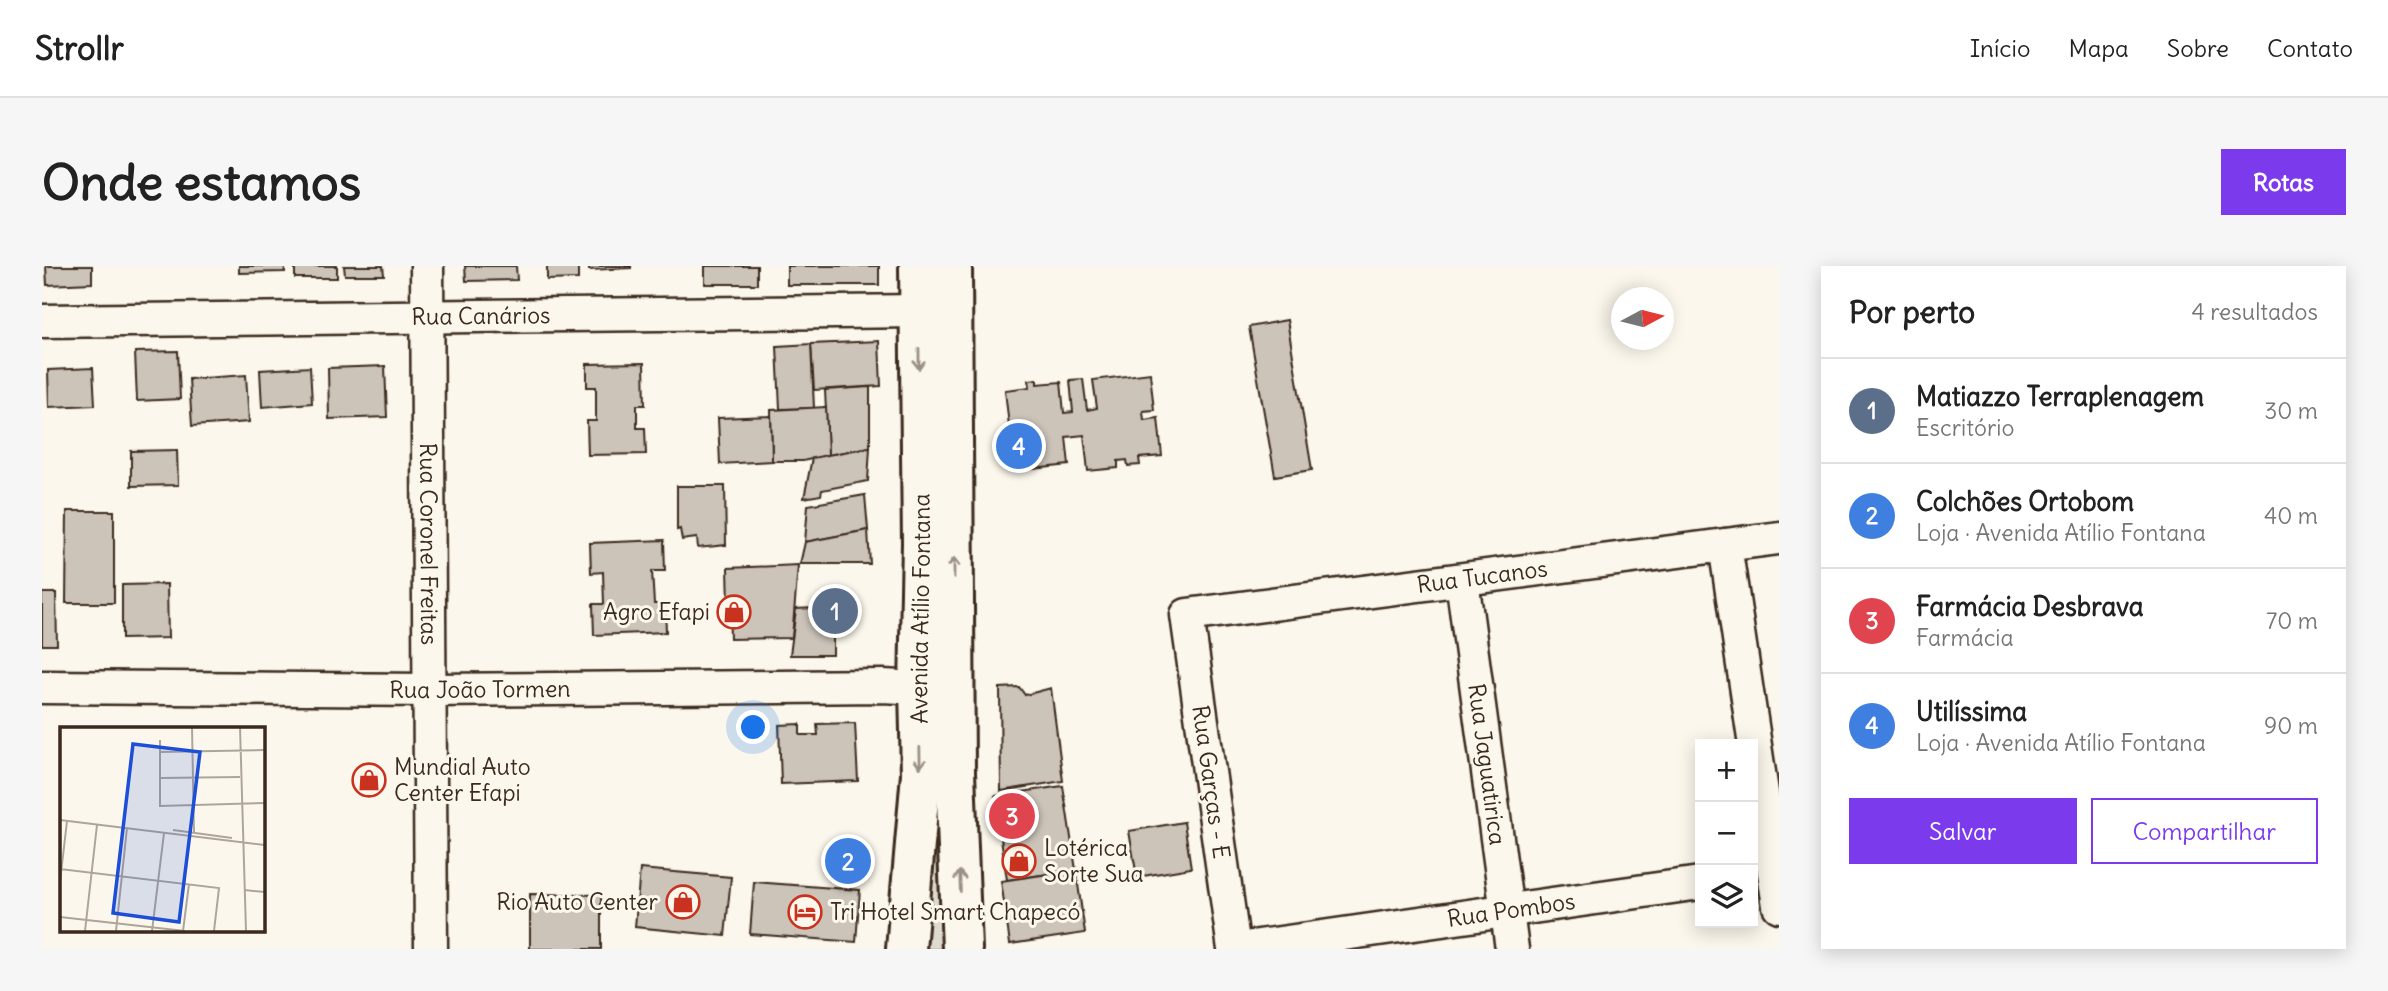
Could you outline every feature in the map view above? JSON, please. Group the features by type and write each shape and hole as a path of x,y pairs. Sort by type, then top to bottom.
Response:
{"main road":[{"name":"Avenida Atílio Fontana","path":"906,949 921,774 919,266"},
{"name":"Avenida Atílio Fontana","path":"952,266 955,772 962,949"}],"street":[{"name":"Rua Coronel Freitas","path":"427,266 431,949"},
{"name":"Rua Canários","path":"42,321 919,311"},
{"name":"Rua Tucanos","path":"1187,615 1779,538"},
{"path":"1725,545 1769,873 1779,906"},
{"name":"Rua Jaguatirica","path":"1462,580 1513,949"},
{"name":"Rua Garças - E","path":"1187,615 1236,949"},
{"name":"Rua João Tormen","path":"42,687 430,690 883,686 919,688"},
{"name":"Rua Pombos","path":"1236,949 1695,884"}],"shaded area":[{"path":"937,802 951,949 920,949"}],"building":[{"path":"46,266 92,266 92,283 47,285"},
{"path":"239,266 285,266 285,272 239,273"},
{"path":"295,266 337,266 337,278 295,278"},
{"path":"344,266 383,266 384,275 345,275"},
{"path":"465,266 516,266 517,280 466,281"},
{"path":"547,266 578,266 578,279 547,280"},
{"path":"589,266 631,266 631,268 589,270"},
{"path":"705,266 757,266 757,284 705,284"},
{"path":"787,266 879,266 879,285 787,285"},
{"path":"1287,320 1312,470 1275,476 1249,327"},
{"path":"879,341 881,386 814,390 811,344"},
{"path":"811,344 814,408 780,409 777,346"},
{"path":"178,351 180,399 137,401 135,352"},
{"path":"644,363 645,405 637,405 637,428 645,428 646,454 588,455 587,421 596,421 596,387 587,387 587,364"},
{"path":"385,366 387,417 329,419 328,368"},
{"path":"310,367 312,403 262,407 260,370"},
{"path":"93,368 95,405 49,407 48,370"},
{"path":"1150,373 1154,410 1143,411 1144,420 1158,418 1162,456 1139,458 1140,465 1128,466 1127,460 1118,461 1118,468 1088,471 1084,435 1066,437 1069,465 1015,471 1012,437 1020,436 1019,425 1009,426 1005,390 1030,387 1029,380 1037,379 1037,384 1061,382 1064,413 1073,412 1070,380 1083,379 1087,410 1097,408 1093,380"},
{"path":"246,375 249,422 192,426 189,379"},
{"path":"870,387 870,447 828,455 825,390"},
{"path":"826,407 828,455 803,461 772,461 771,410"},
{"path":"771,416 772,461 720,464 718,418"},
{"path":"870,447 868,481 822,490 821,495 804,498 812,458"},
{"path":"177,450 178,485 131,486 131,451"},
{"path":"677,486 725,486 726,545 698,548 697,538 682,540 680,529 677,530"},
{"path":"865,495 868,530 805,542 808,505"},
{"path":"67,511 114,511 114,603 66,603"},
{"path":"868,530 870,564 800,564 805,542"},
{"path":"664,540 665,571 652,571 654,604 665,604 666,632 594,635 593,604 604,604 603,572 591,573 590,543"},
{"path":"798,565 792,638 730,639 728,568"},
{"path":"167,584 168,638 122,639 122,585"},
{"path":"42,593 56,593 57,645 42,645"},
{"path":"833,607 833,655 790,655 796,609"},
{"path":"1019,687 1025,695 1051,688 1063,781 1001,791 1000,688"},
{"path":"855,723 858,781 781,784 779,725 800,724 800,735 818,735 817,724"},
{"path":"1063,786 1076,870 1007,880 995,796"},
{"path":"1184,822 1191,868 1137,877 1129,831"},
{"name":"Rio Auto Center","path":"640,869 731,877 725,936 635,927"},
{"path":"1076,870 1085,933 1010,944 1001,881"},
{"name":"Tri Hotel Smart Chapecó","path":"754,882 860,890 856,942 750,934"},
{"path":"530,894 601,895 601,949 530,949"}],"place":[{"name":"Utilíssima","path":"1019,446"},
{"name":"Matiazzo Terraplenagem","path":"835,611"},
{"name":"Agro Efapi","path":"734,612"},
{"name":"Mundial Auto Center Efapi","path":"369,780"},
{"name":"Farmácia Desbrava","path":"1012,816"},
{"name":"Colchões Ortobom","path":"848,861"},
{"name":"Lotérica Sorte Sua","path":"1019,861"},
{"name":"Rio Auto Center","path":"683,902"},
{"name":"Tri Hotel Smart Chapecó","path":"805,912"}]}
